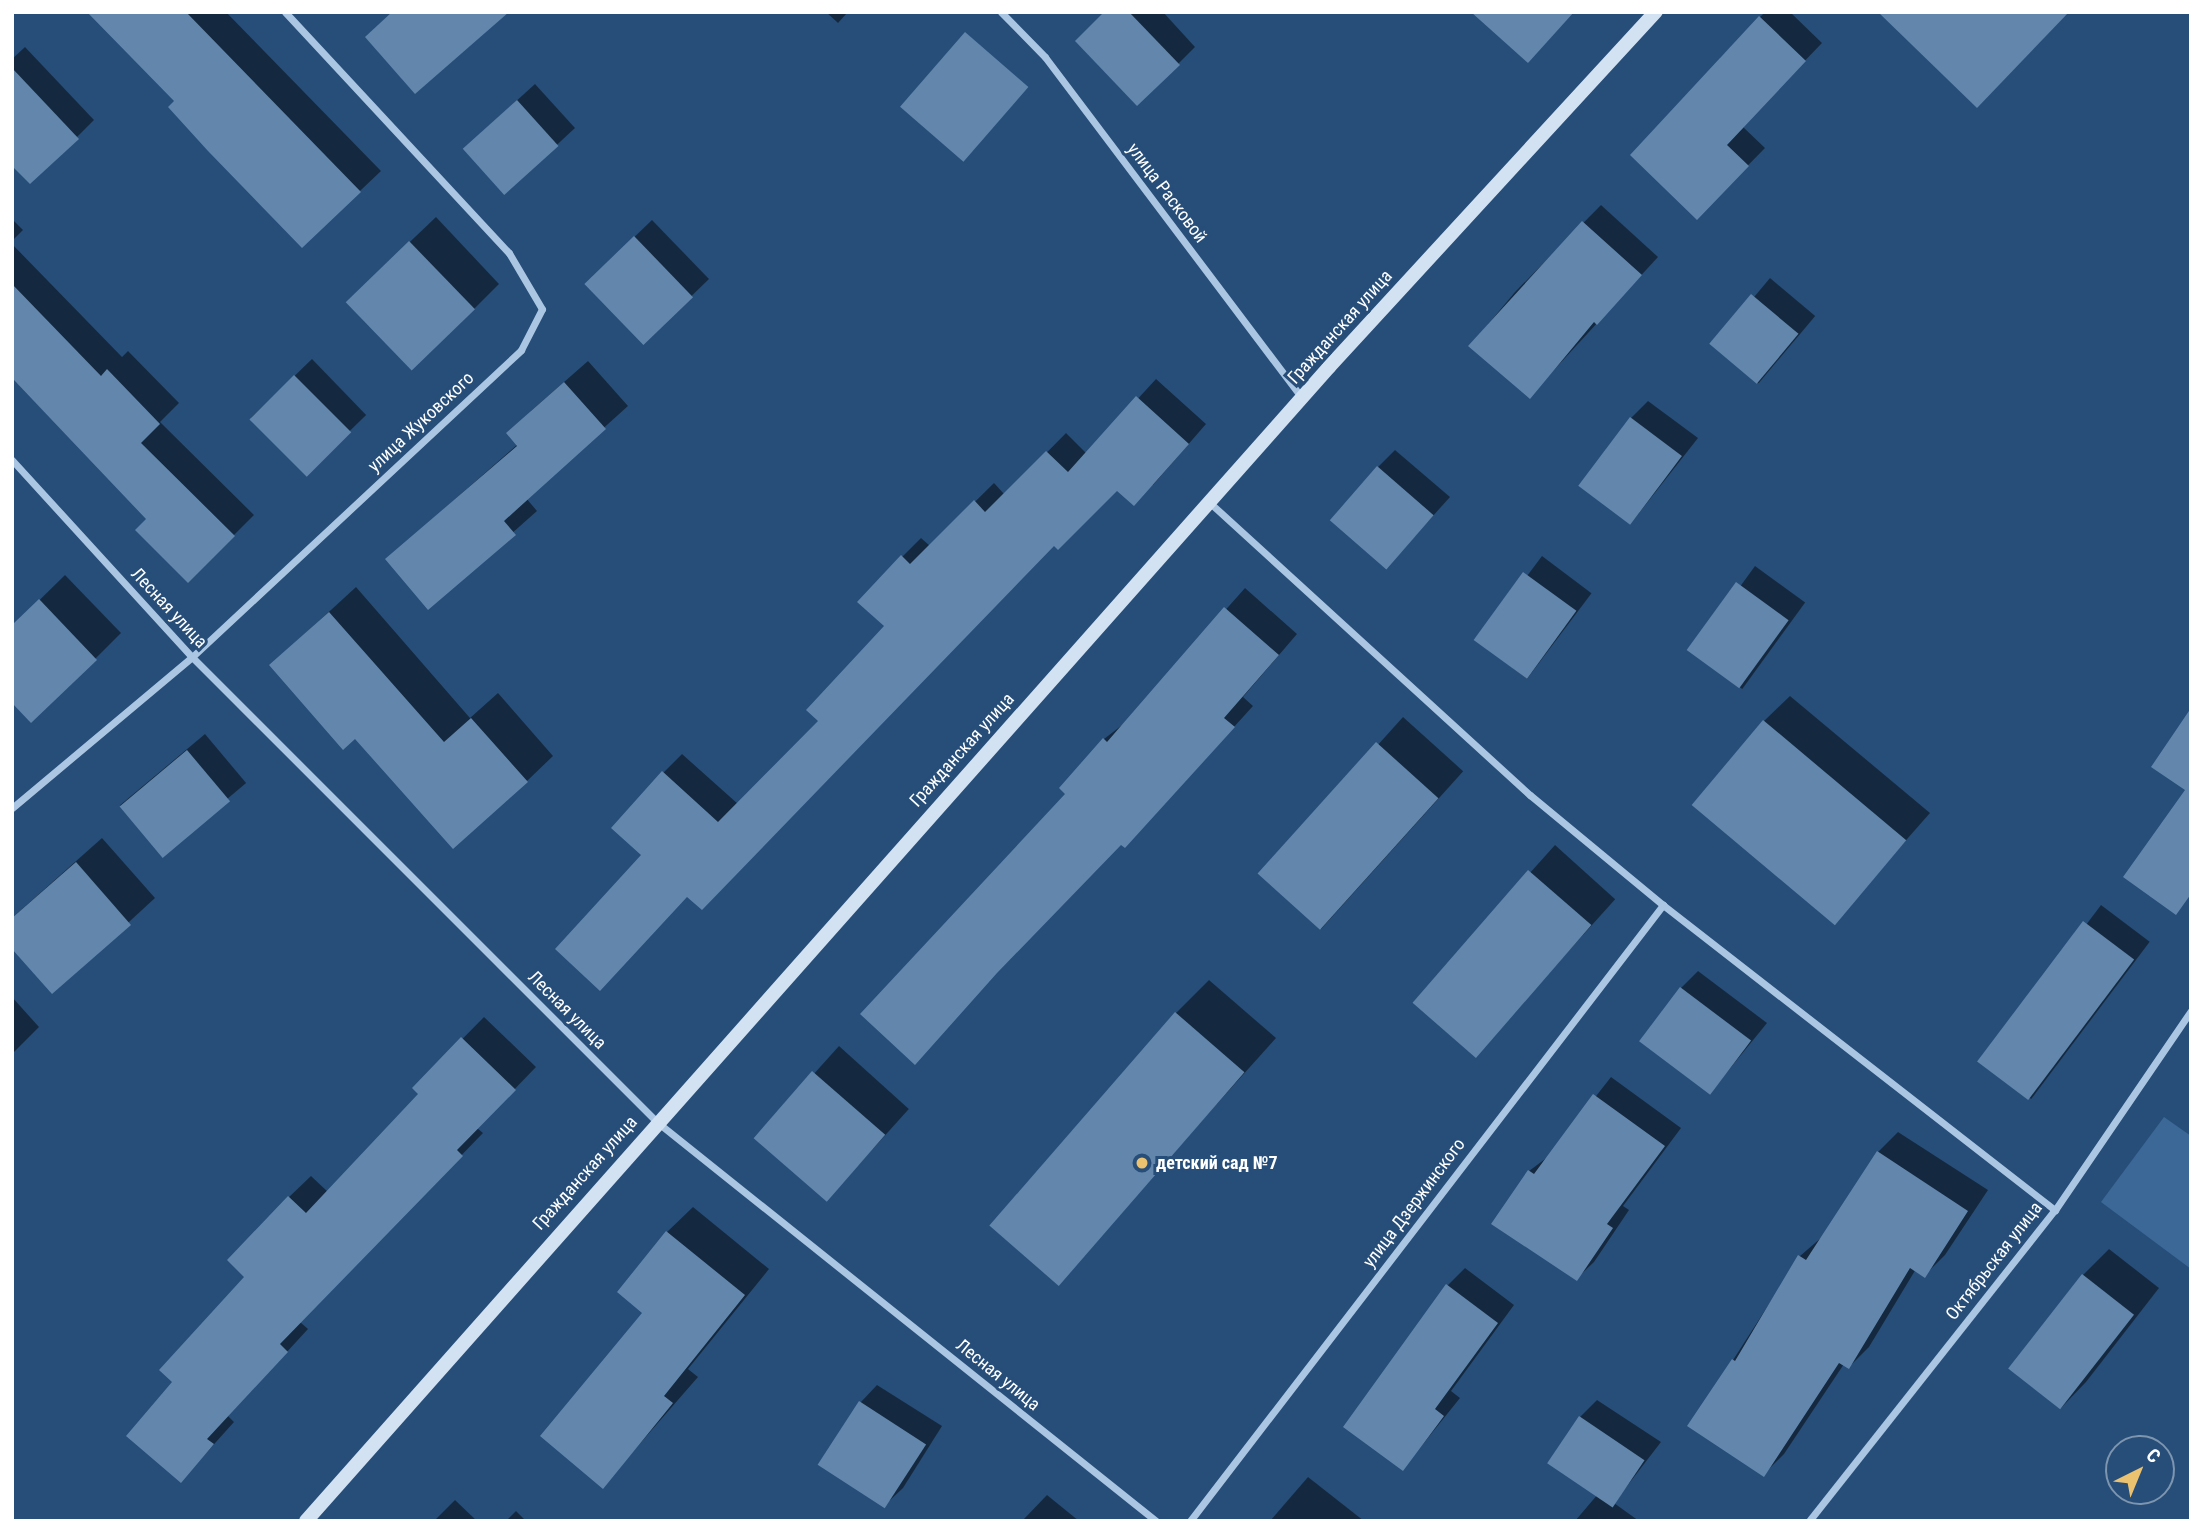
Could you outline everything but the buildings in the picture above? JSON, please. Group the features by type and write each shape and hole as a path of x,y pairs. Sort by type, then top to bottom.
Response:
{"street":[{"name":"улица Жуковского","path":"12,808 192,657 521,350 542,309 509,253 285,12"},
{"name":"улица Расковой","path":"1002,12 1045,57 1302,398"},
{"name":"Гражданская улица","path":"306,1521 656,1122 1302,398 1656,12"},
{"name":"Лесная улица","path":"12,460 192,657 656,1122 1156,1521"},
{"path":"1209,502 1530,795 1662,905 2055,1210"},
{"name":"улица Дзержинского","path":"1190,1521 1662,905"},
{"name":"Октябрьская улица","path":"1809,1521 2055,1210 2191,1011"}],"shaded area":[{"path":"2164,1117 2191,1136 2191,1269 2101,1202"}],"place":[{"name":"детский сад №7","path":"1142,1163"}]}
